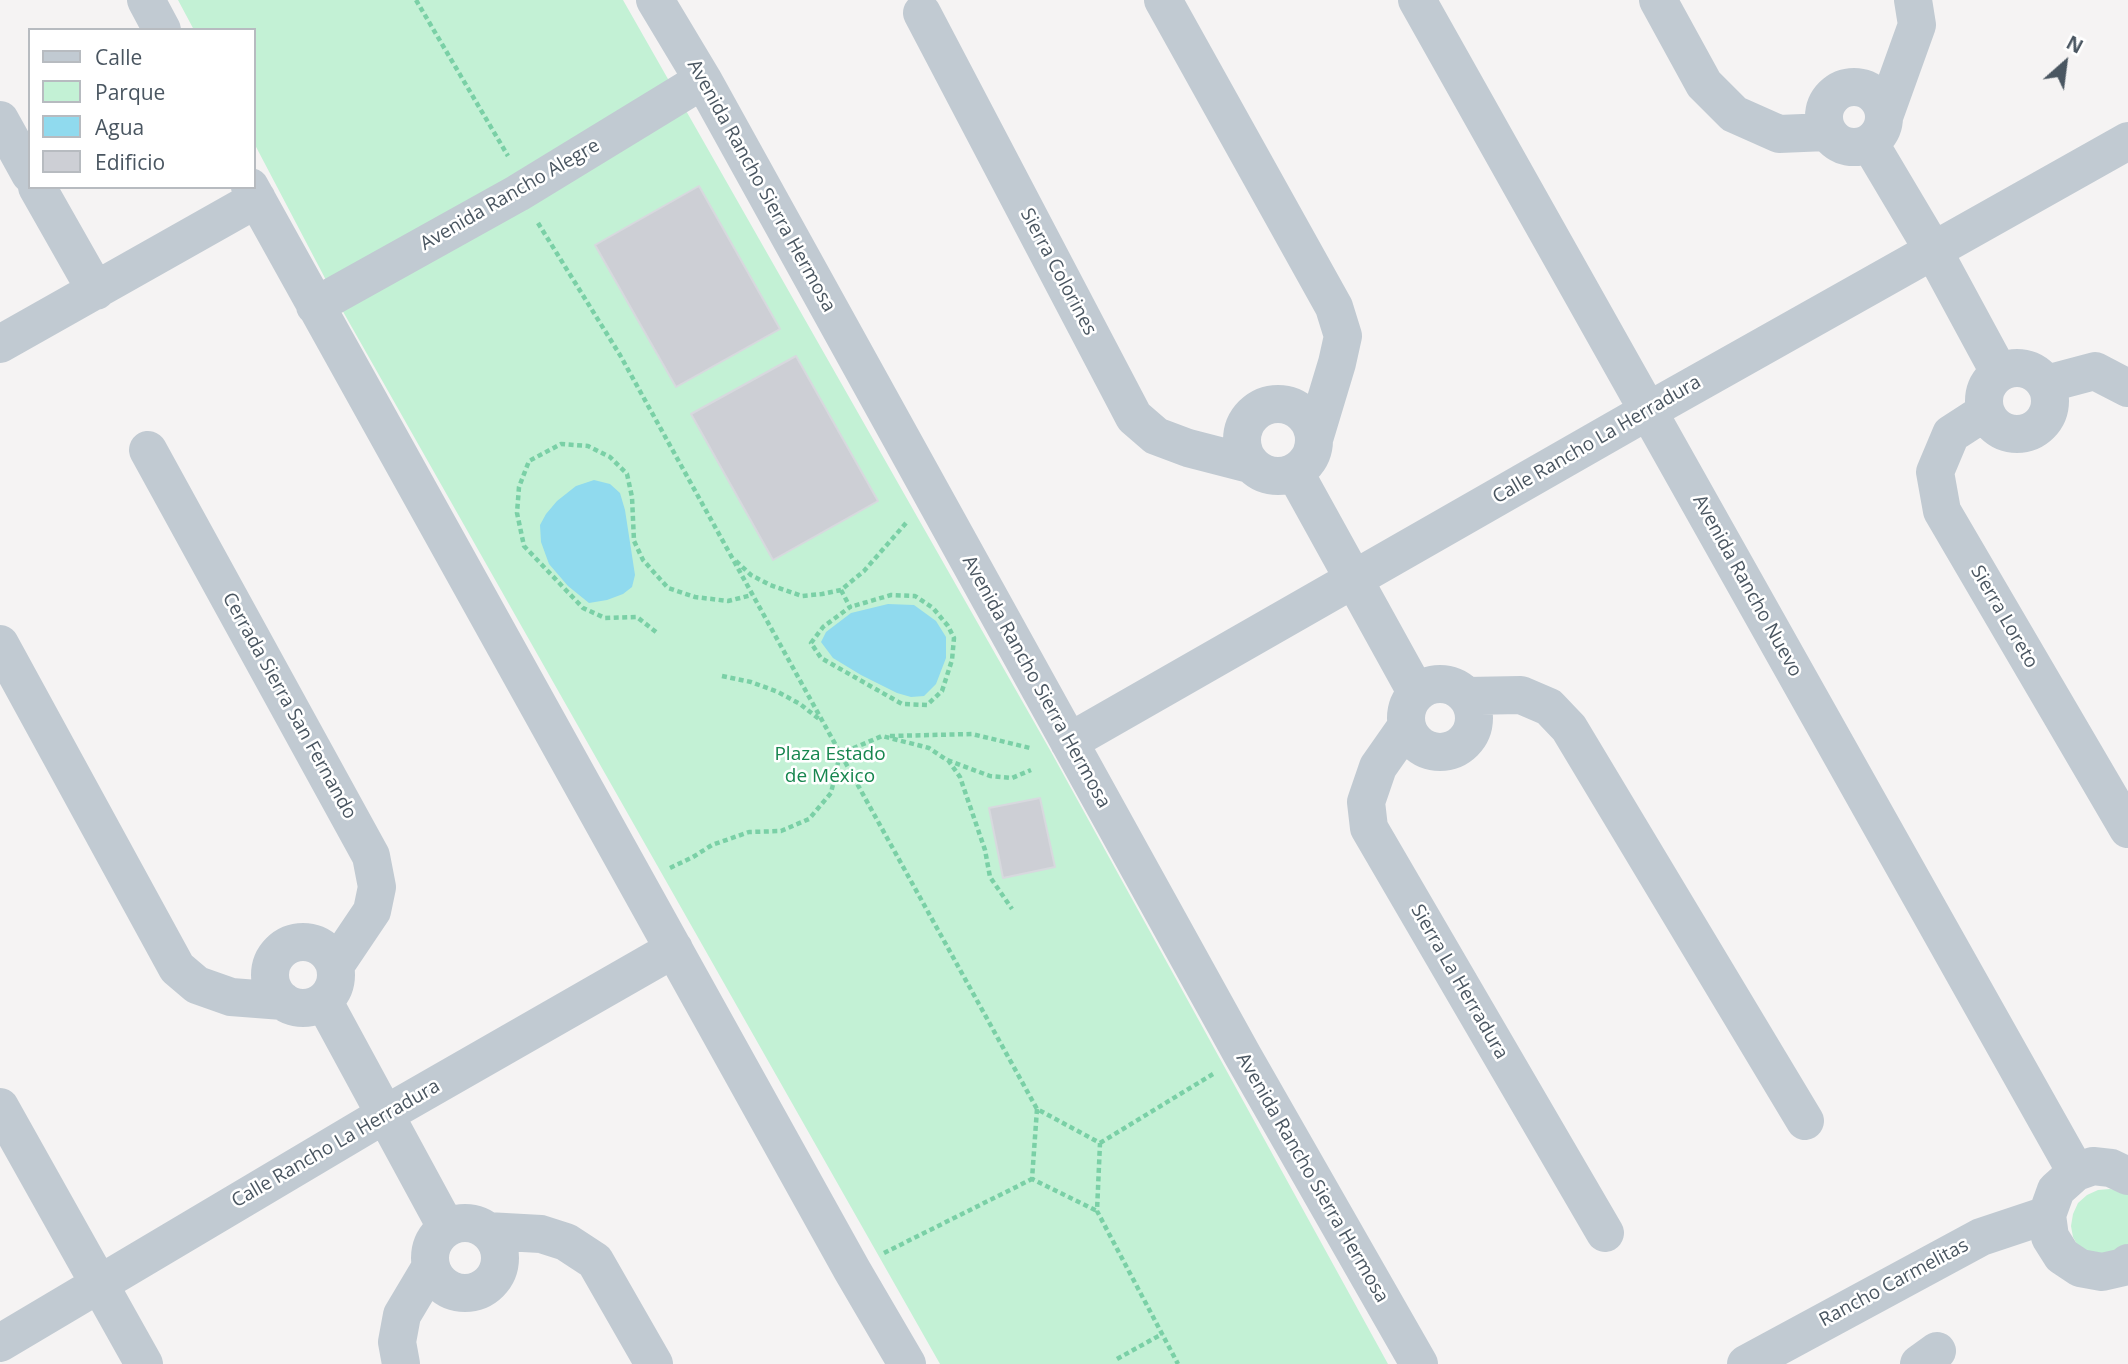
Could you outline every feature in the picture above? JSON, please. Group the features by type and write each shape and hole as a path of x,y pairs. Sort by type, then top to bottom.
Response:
{"street":[{"path":"146,0 161,28"},
{"name":"Avenida Rancho Sierra Hermosa","path":"655,0 703,80 1242,1056 1419,1364"},
{"path":"1163,0 1334,307 1343,336 1315,436 1314,451 1307,465 1295,473 1354,578 1411,710 1416,742 1431,751 1448,751 1463,744 1473,730 1475,712 1468,696 1452,685 1433,684 1411,710"},
{"name":"Avenida Rancho Nuevo","path":"1417,0 1648,411 2111,1167"},
{"path":"1658,0 1704,85 1734,114 1779,134 1827,132"},
{"path":"1913,0 1917,25 1878,129 1855,149 1839,144 1827,132 1824,119 1826,106 1834,95 1845,88 1858,87 1871,92 1881,102 1878,129 1933,250 1999,372"},
{"name":"Sierra Colorines","path":"922,13 1134,416 1156,436 1188,448 1251,464 1264,474 1279,477 1295,473"},
{"name":"Avenida Rancho Alegre","path":"315,306 518,193 703,80"},
{"path":"3,134 28,171"},
{"name":"Calle Rancho La Herradura","path":"1069,742 2128,141"},
{"path":"38,189 96,291"},
{"path":"0,344 96,291 253,193 852,1270 907,1364"},
{"path":"2016,368 2034,372 2046,384 2050,400 2047,416 2037,428 2022,434 2007,433 1993,425 1985,412 1985,389 1999,372 2016,368"},
{"path":"2046,384 2095,371 2128,388"},
{"path":"1251,464 1243,451 1242,436 1247,421 1257,410 1270,404 1286,404 1300,410 1310,421 1315,436"},
{"name":"Sierra Loreto","path":"1985,412 1951,434 1935,472 1942,511 2128,829"},
{"name":"Cerrada Sierra San Fernando","path":"148,450 372,856 377,887 372,911 335,966"},
{"path":"0,644 177,968 197,985 231,997 283,1001 303,1009 324,1002 335,985 335,966 327,952 314,943 299,942 284,947 273,958 270,974 273,989 283,1001"},
{"path":"1468,696 1521,695 1549,707 1569,727 1805,1121"},
{"name":"Sierra La Herradura","path":"1411,710 1378,767 1366,802 1369,828 1605,1233"},
{"name":"Calle Rancho La Herradura","path":"0,1343 384,1115 674,949"},
{"path":"324,1002 446,1227"},
{"path":"0,1107 144,1364"},
{"path":"2111,1167 2056,1189 2047,1215 2050,1237 2062,1256 2080,1268 2102,1272 2127,1268"},
{"name":"Rancho Carmelitas","path":"1746,1364 1788,1354 1981,1237 2047,1215"},
{"path":"401,1364 397,1342 402,1315 430,1268 431,1245 446,1227 468,1223 487,1231 541,1234 566,1242 596,1261 654,1364"},
{"path":"430,1268 438,1282 452,1291 469,1293 484,1288 496,1276 500,1260 497,1244 487,1231"}],"path":[{"path":"416,0 513,164 518,193 620,355 1037,1109 1100,1143"},
{"path":"656,632 637,617 605,618 583,608 524,547 517,513 519,486 530,461 561,444 588,446 610,457 627,474 632,497 634,541 643,560 667,589 695,597 728,601 752,595"},
{"path":"731,555 751,575 802,596 841,590 864,571 933,495"},
{"path":"841,590 850,607"},
{"path":"891,595 915,596 933,608 948,626 954,638 952,660 942,691 927,705 902,704 821,658 811,643 823,627 850,607 891,595"},
{"path":"722,676 751,682 778,692 800,704 823,722"},
{"path":"840,754 882,736 972,734 1045,754 1069,742"},
{"path":"882,736 929,748 947,760 990,776 1012,778 1031,770"},
{"path":"637,883 693,857 712,845 749,832 781,831 809,819 831,793 840,754"},
{"path":"947,760 960,777 985,850 989,877 1012,908"},
{"path":"1100,1143 1242,1056"},
{"path":"1032,1179 1037,1109"},
{"path":"1100,1143 1097,1211 1178,1364"},
{"path":"852,1270 1032,1179"},
{"path":"1032,1179 1097,1211"},
{"path":"1117,1359 1162,1334"}],"green space":[{"name":"Plaza Estado de México","path":"178,0 623,0 1050,750 1388,1364 940,1364 337,301 256,147 256,28 193,28"},
{"path":"2110,1189 2128,1195 2128,1255 2111,1262 2079,1248 2071,1226 2078,1203 2098,1190"}],"water":[{"path":"594,480 610,484 620,493 635,575 632,587 623,594 589,603 568,586 549,564 541,542 540,525 557,501 576,486"},
{"path":"888,604 914,605 936,621 946,637 946,658 936,684 924,696 911,697 897,693 861,675 833,658 821,642 826,632 851,613"}],"building":[{"path":"699,186 780,329 676,387 595,245"},
{"path":"796,356 878,501 773,560 691,414"},
{"path":"1040,798 1055,867 1003,878 989,808"}]}
